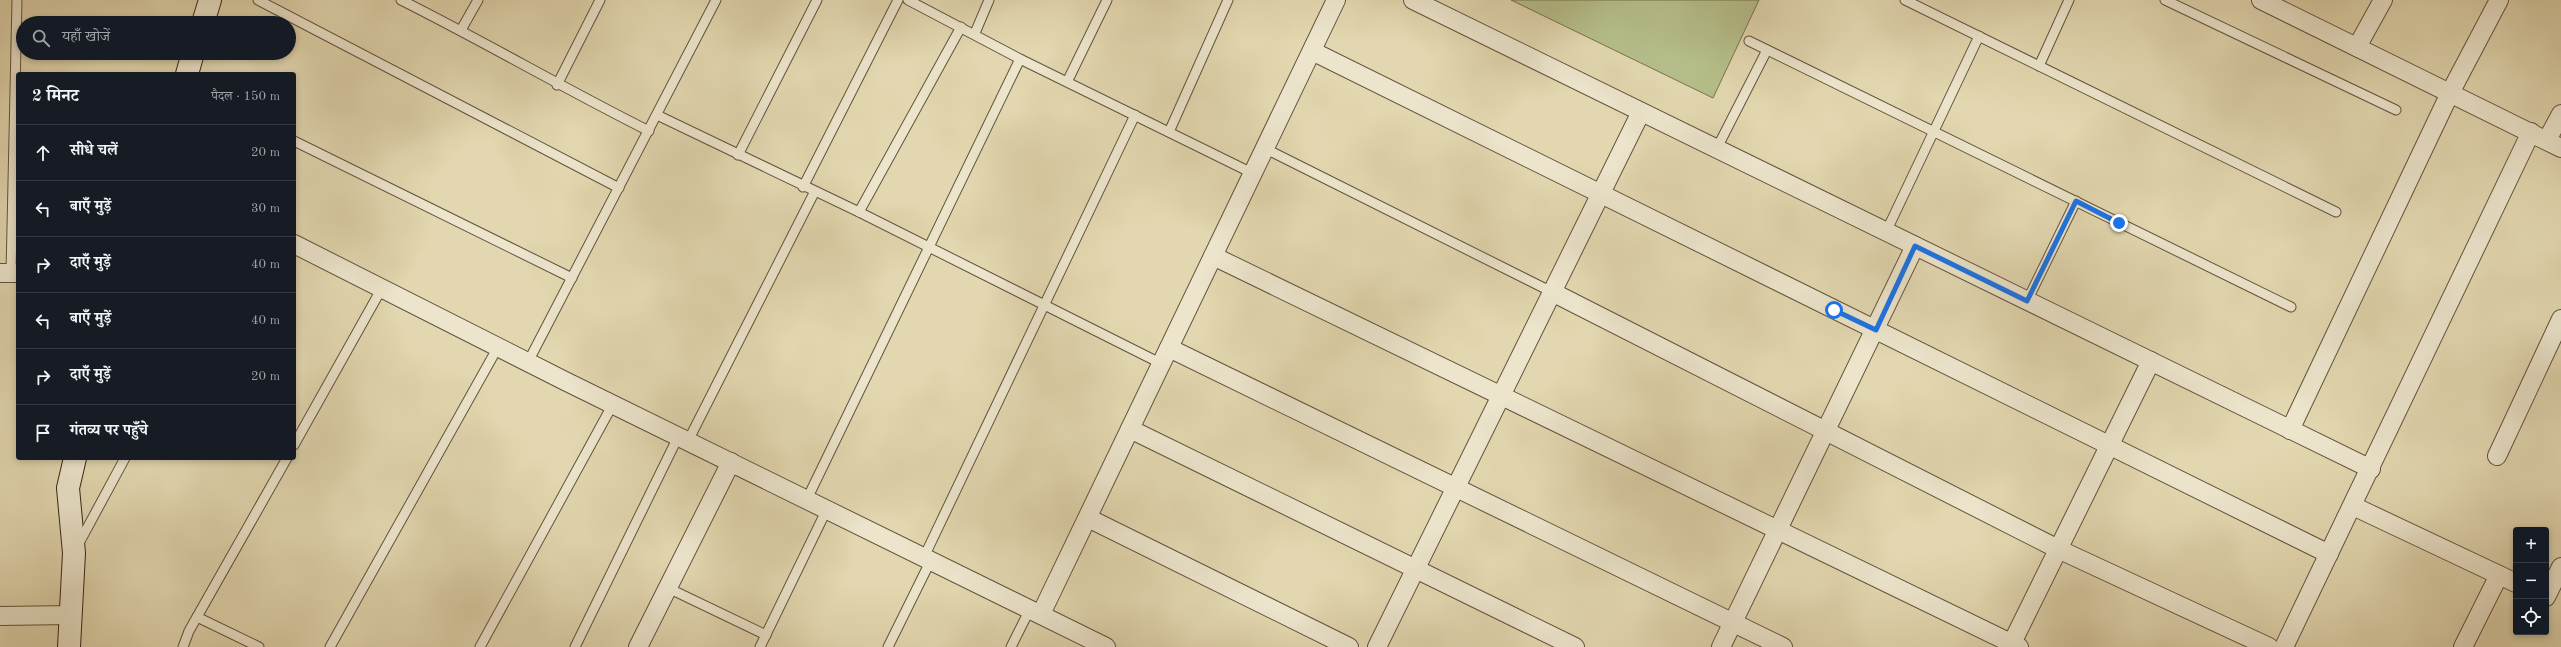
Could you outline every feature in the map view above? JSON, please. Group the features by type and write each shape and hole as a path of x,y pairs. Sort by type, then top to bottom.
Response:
{"street":[{"path":"204,16 210,0"},
{"path":"1036,612 1088,518 1336,0"},
{"path":"1413,0 2371,469"},
{"path":"2261,0 2290,6 2357,47 2554,144 2561,114"},
{"path":"2357,47 2383,0"},
{"path":"2290,430 2450,93 2499,0"},
{"path":"1312,51 2329,554"},
{"path":"188,72 191,60"},
{"path":"1377,647 1641,112"},
{"path":"2284,647 2371,469 2531,132"},
{"path":"296,245 612,404 1106,647"},
{"path":"1721,647 1876,330 1915,246"},
{"path":"1213,256 1779,530 2014,646 2058,549 2151,362"},
{"path":"1552,292 1826,433 2058,549 2269,647"},
{"path":"2497,456 2561,319"},
{"path":"1166,356 1456,488 1783,647"},
{"path":"1130,429 1575,647"},
{"path":"69,647 74,553 68,494 70,477 74,460"},
{"path":"638,647 731,462"},
{"path":"2353,506 2513,582"},
{"path":"1088,518 1349,647"},
{"path":"2549,591 2561,567"},
{"path":"2463,647 2499,575"},
{"path":"0,616 71,615"}],"lane":[{"path":"17,0 17,16"},
{"path":"258,0 289,16"},
{"path":"401,0 461,30 557,85 649,131"},
{"path":"461,30 478,0"},
{"path":"557,85 600,0"},
{"path":"528,362 716,0"},
{"path":"738,155 817,0"},
{"path":"803,187 898,0"},
{"path":"908,0 975,33 1020,59 1068,80 1134,115 1252,173"},
{"path":"975,33 989,0"},
{"path":"1068,80 1107,0"},
{"path":"1169,132 1228,0"},
{"path":"1905,0 2336,212"},
{"path":"2039,66 2069,0"},
{"path":"2165,0 2396,110"},
{"path":"296,20 619,188"},
{"path":"859,212 961,27"},
{"path":"1886,232 1979,36"},
{"path":"10,273 16,39"},
{"path":"1749,41 2291,307"},
{"path":"1717,148 1767,50"},
{"path":"807,499 930,249 1020,59"},
{"path":"657,115 814,193 859,212 1045,306 1166,356"},
{"path":"888,647 1134,115"},
{"path":"296,142 572,278"},
{"path":"1264,148 1552,292"},
{"path":"575,647 683,439 814,193"},
{"path":"2027,301 2076,201"},
{"path":"296,441 382,288"},
{"path":"330,647 498,347"},
{"path":"480,647 612,404"},
{"path":"74,553 124,460"},
{"path":"183,647 197,617 286,460"},
{"path":"760,647 827,509"},
{"path":"668,588 766,635"},
{"path":"1011,647 1036,612"},
{"path":"197,617 259,647"}],"green space":[{"path":"1511,0 1759,0 1713,98"}],"route":[{"path":"1834,310 1876,330 1915,246 2027,301 2076,201 2119,223"}]}
